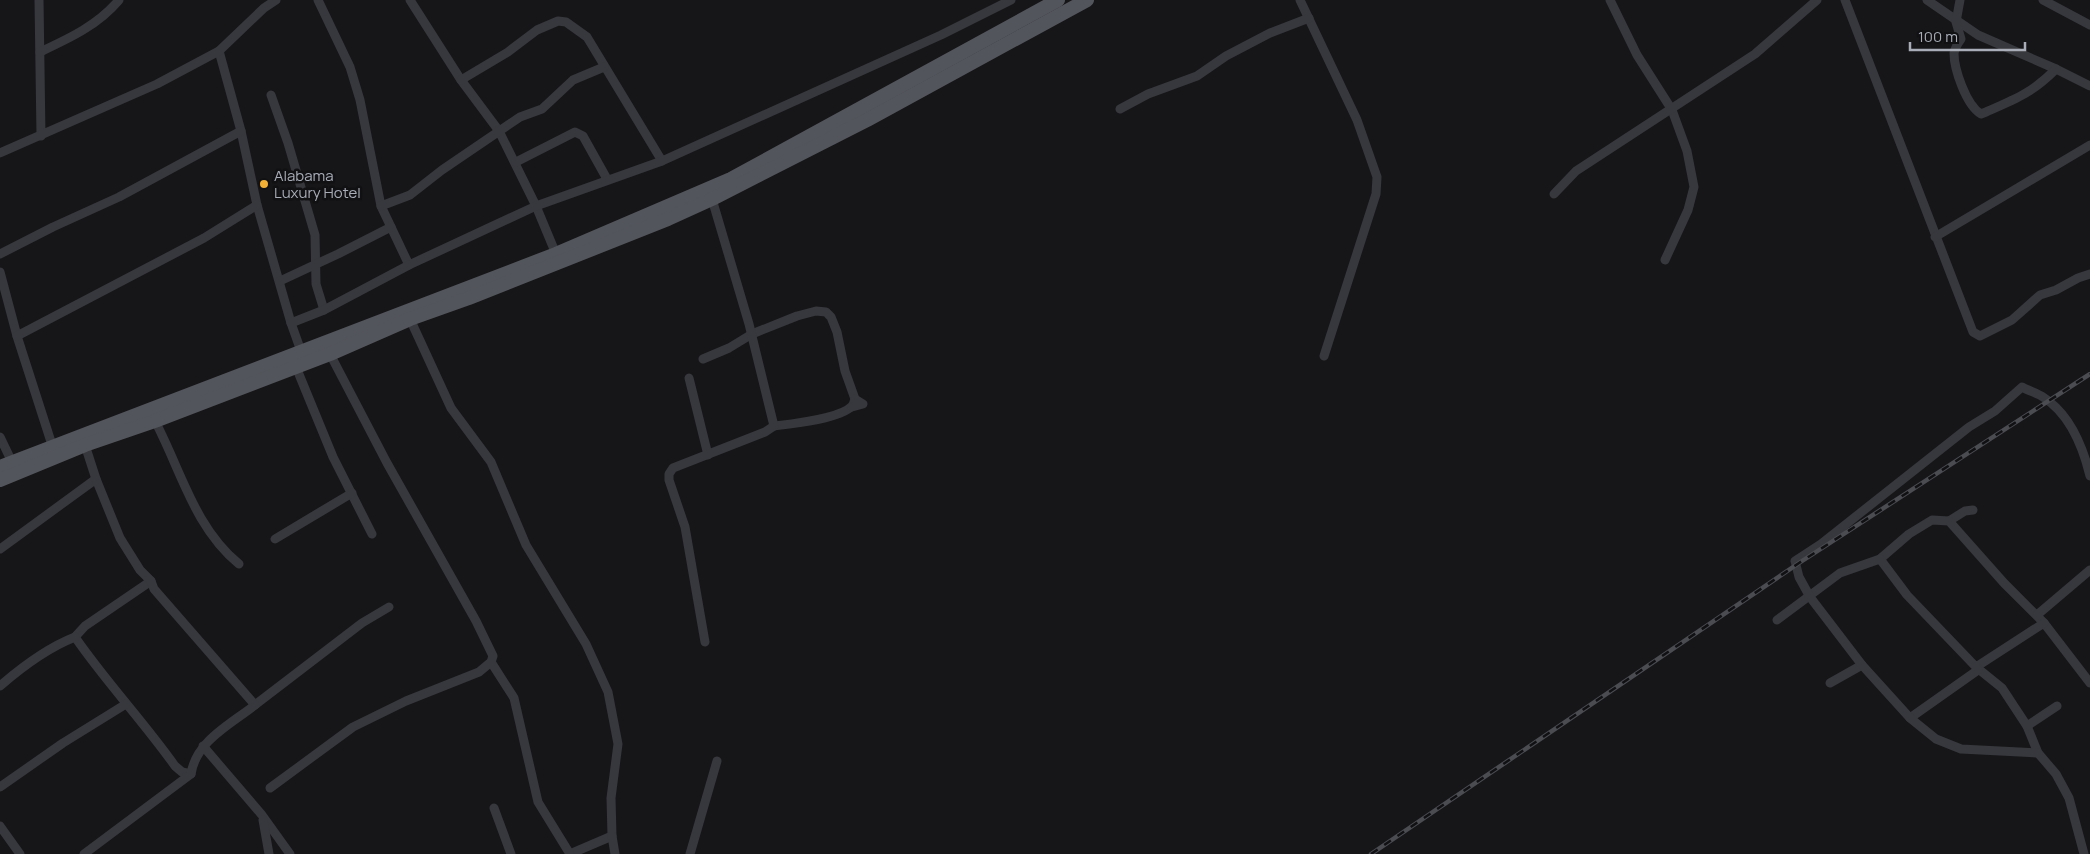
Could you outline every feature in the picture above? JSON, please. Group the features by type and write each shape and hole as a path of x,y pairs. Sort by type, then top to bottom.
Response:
{"main road":[{"path":"6,465 556,254 731,179 861,106 1058,0"},
{"path":"0,480 85,445 155,421 330,354 410,319 469,298 668,219 712,199 867,120 1087,0"},
{"path":"861,106 867,120"}],"street":[{"path":"39,0 41,136"},
{"path":"40,52 82,32 108,13 119,0"},
{"path":"0,153 157,84 219,51 264,8 276,0"},
{"path":"318,0 350,67 360,100 382,206 409,265"},
{"path":"410,0 461,80 499,131 516,162 556,254"},
{"path":"291,323 324,310 409,265 536,206 662,160 942,35 1000,2 1011,0"},
{"path":"1300,0 1357,120 1377,177 1376,194 1324,356"},
{"path":"1610,0 1637,55 1672,110 1687,151 1694,187 1688,210 1665,260"},
{"path":"1554,194 1576,171 1755,54 1817,0"},
{"path":"1845,0 1973,332 1980,336 2012,320 2040,295 2056,290 2090,274"},
{"path":"1927,0 1956,22 1978,35 2090,86"},
{"path":"1960,0 1956,22 1961,39 1954,51 1956,69 1973,108 1981,114 2022,96 2039,85 2056,69"},
{"path":"2043,0 2090,25"},
{"path":"1120,108 1148,94 1197,76 1226,56 1270,32 1309,18"},
{"path":"461,80 508,52 538,30 558,21 566,22 587,37 662,160"},
{"path":"219,51 241,132 257,205 301,352"},
{"path":"382,206 410,195 520,117 542,109 573,80 604,67"},
{"path":"271,95 316,235 316,284 324,310"},
{"path":"0,254 119,197 241,132"},
{"path":"516,162 575,132 583,136 607,179"},
{"path":"1935,237 2090,146"},
{"path":"712,199 752,334 774,426"},
{"path":"17,336 204,238 257,205"},
{"path":"280,281 391,227"},
{"path":"0,272 17,336 53,448"},
{"path":"703,359 729,348 752,334 797,316 816,311 826,312 831,316 837,332 853,403 836,414 802,423 774,426 765,432 673,468 669,474 669,480 685,527 705,642"},
{"path":"410,319 451,408 491,462 526,545 586,644 601,674 610,700 618,744 611,798 612,836 615,854"},
{"path":"270,788 353,728 406,701 480,672 492,662 493,656 487,641 330,354"},
{"path":"296,367 334,457 372,534"},
{"path":"689,378 708,455"},
{"path":"2038,753 1961,749 1936,739 1910,718 1862,665 1810,597 1799,577 1795,561 1821,544 1969,427 1995,411 2022,388 2044,398 2060,412 2080,442 2090,476"},
{"path":"155,421 197,512 239,564"},
{"path":"0,438 6,465"},
{"path":"85,445 96,479 120,538 140,570 151,581 154,589 255,705"},
{"path":"0,549 96,479"},
{"path":"275,539 352,493"},
{"path":"1777,620 1840,573 1880,559 1910,534 1932,520 1949,521 1965,511 1973,510"},
{"path":"1949,521 2004,583 2044,623 2090,683"},
{"path":"1880,559 1907,595 1977,668 2002,688 2027,726 2038,753 2056,774 2069,798 2084,854"},
{"path":"2037,615 2090,570"},
{"path":"0,686 44,652 76,637 85,626 151,581"},
{"path":"84,854 191,774 193,762 203,746 362,624 389,608"},
{"path":"1910,718 1977,668 2044,623"},
{"path":"76,637 104,678 175,766 182,772 191,774"},
{"path":"492,662 514,698 538,802 570,854 612,836"},
{"path":"1830,683 1862,665"},
{"path":"0,787 63,743 126,704"},
{"path":"2027,726 2057,706"},
{"path":"203,746 262,815 290,854"},
{"path":"690,854 717,761"},
{"path":"494,808 511,854"},
{"path":"262,815 269,854"},
{"path":"0,826 20,854"}],"railway":[{"path":"1371,854 1799,563 2090,374"}],"place":[{"name":"Alabama Luxury Hotel","path":"264,184"}]}
